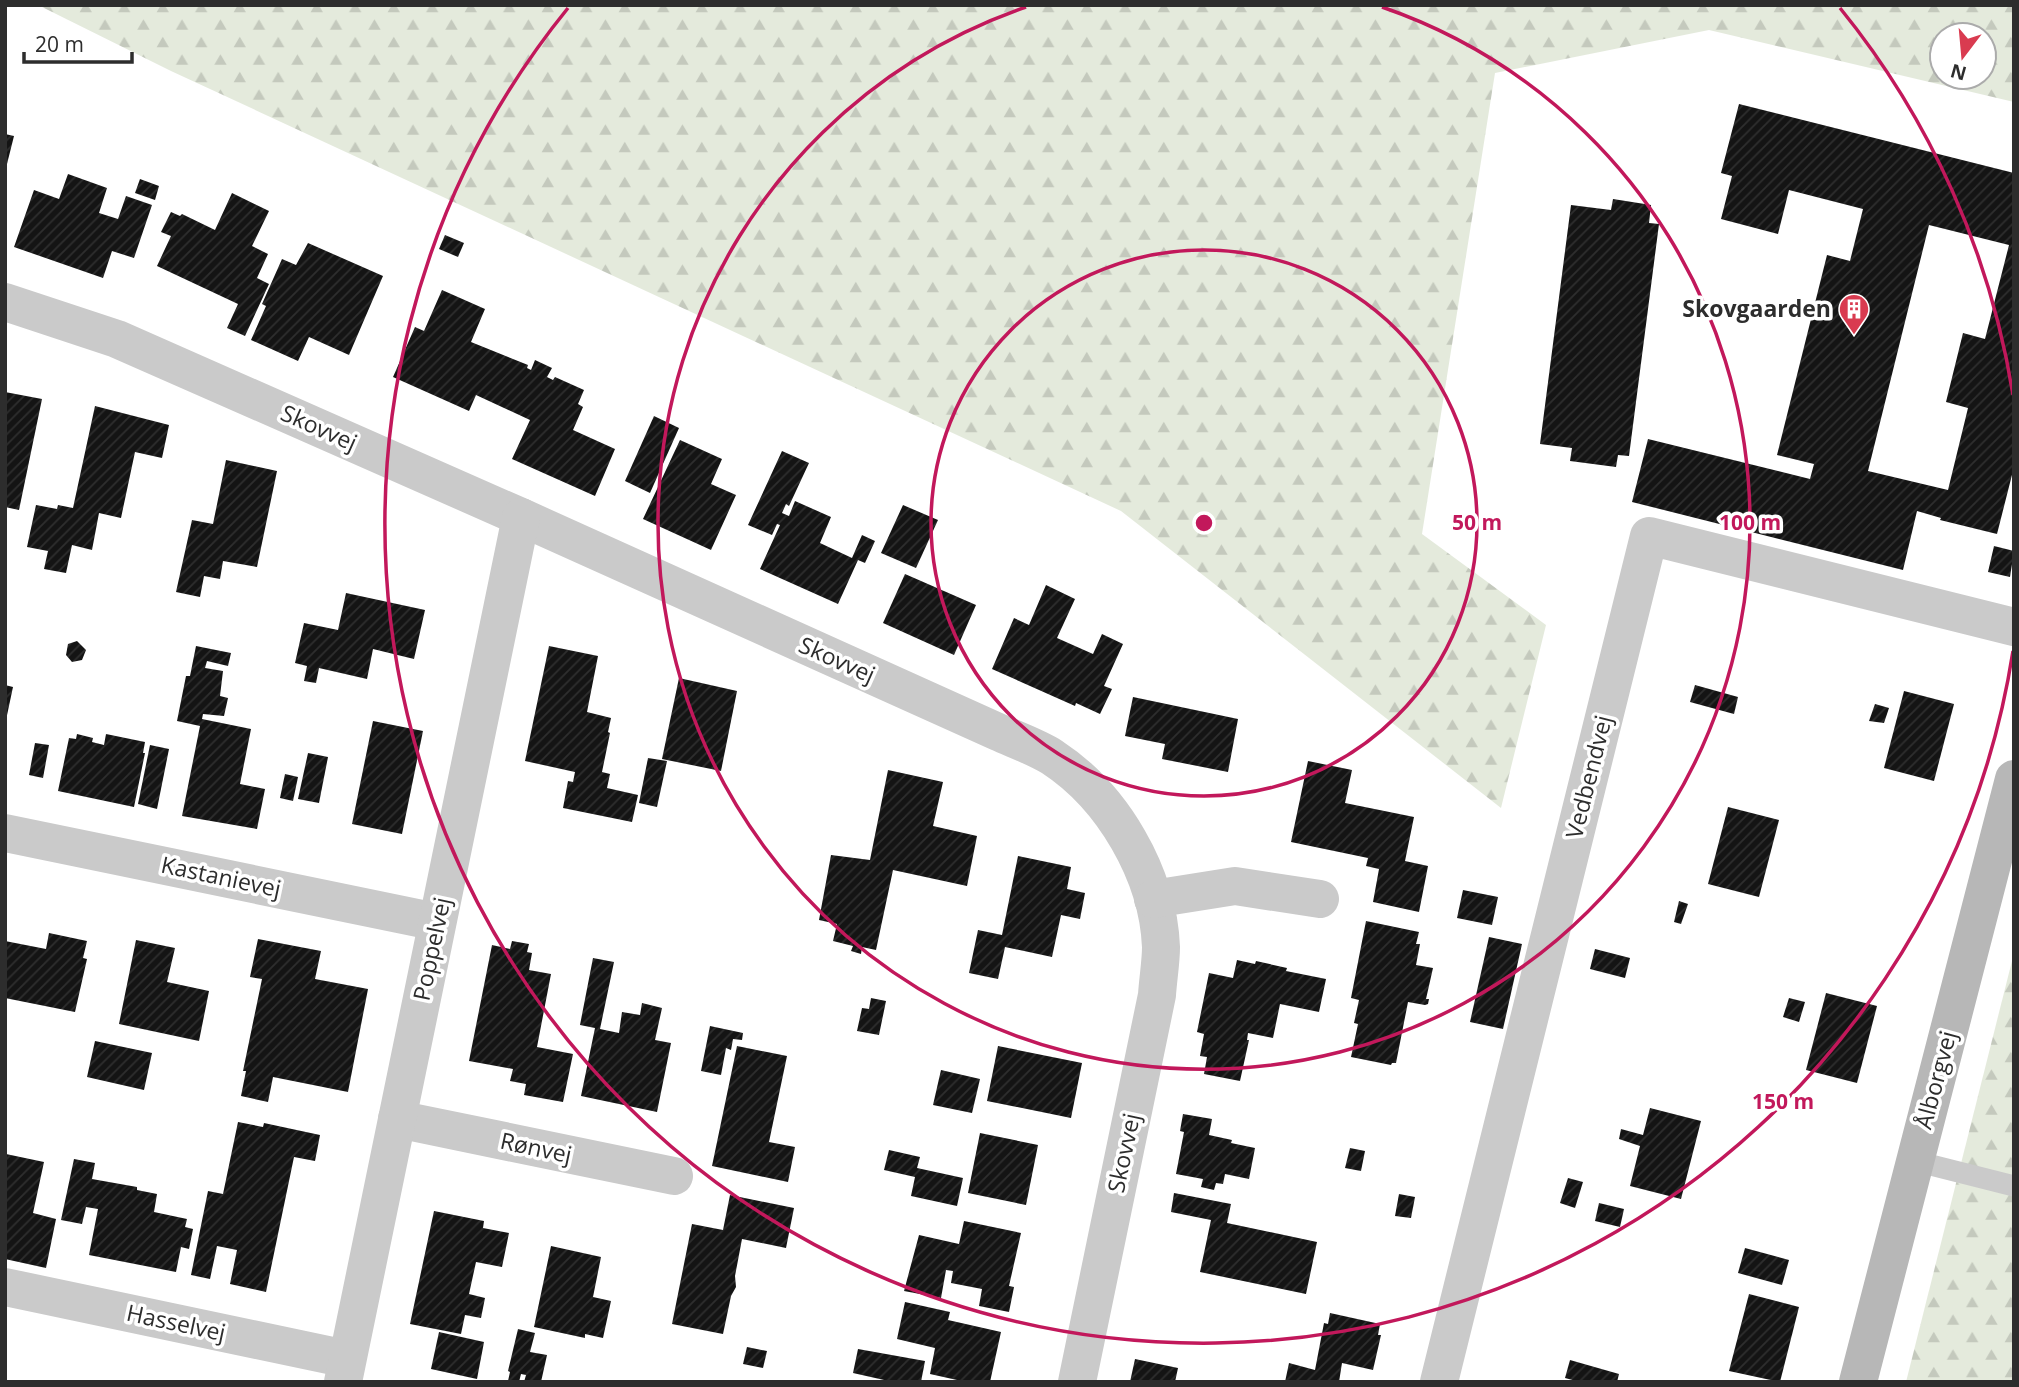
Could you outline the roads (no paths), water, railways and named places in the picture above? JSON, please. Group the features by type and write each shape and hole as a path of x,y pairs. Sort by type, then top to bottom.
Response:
{"main road":[{"name":"Ålborgvej","path":"1858,1382 2014,779"}],"street":[{"name":"Skovvej","path":"5,302 117,339 521,517 1052,757 1097,796 1132,844 1153,899 1161,947 1157,995 1077,1382"},
{"name":"Poppelvej","path":"345,1370 521,517"},
{"name":"Vedbendvej","path":"1439,1382 1649,536 2014,626"},
{"name":"Kastanievej","path":"5,833 438,922"},
{"path":"1153,899 1235,886 1320,899"},
{"name":"Rønvej","path":"397,1119 674,1176"},
{"name":"Hasselvej","path":"5,1287 345,1370"}],"lane":[{"path":"1914,1161 2014,1186"}],"place":[{"name":"Skovgaarden","path":"1854,336"}]}
